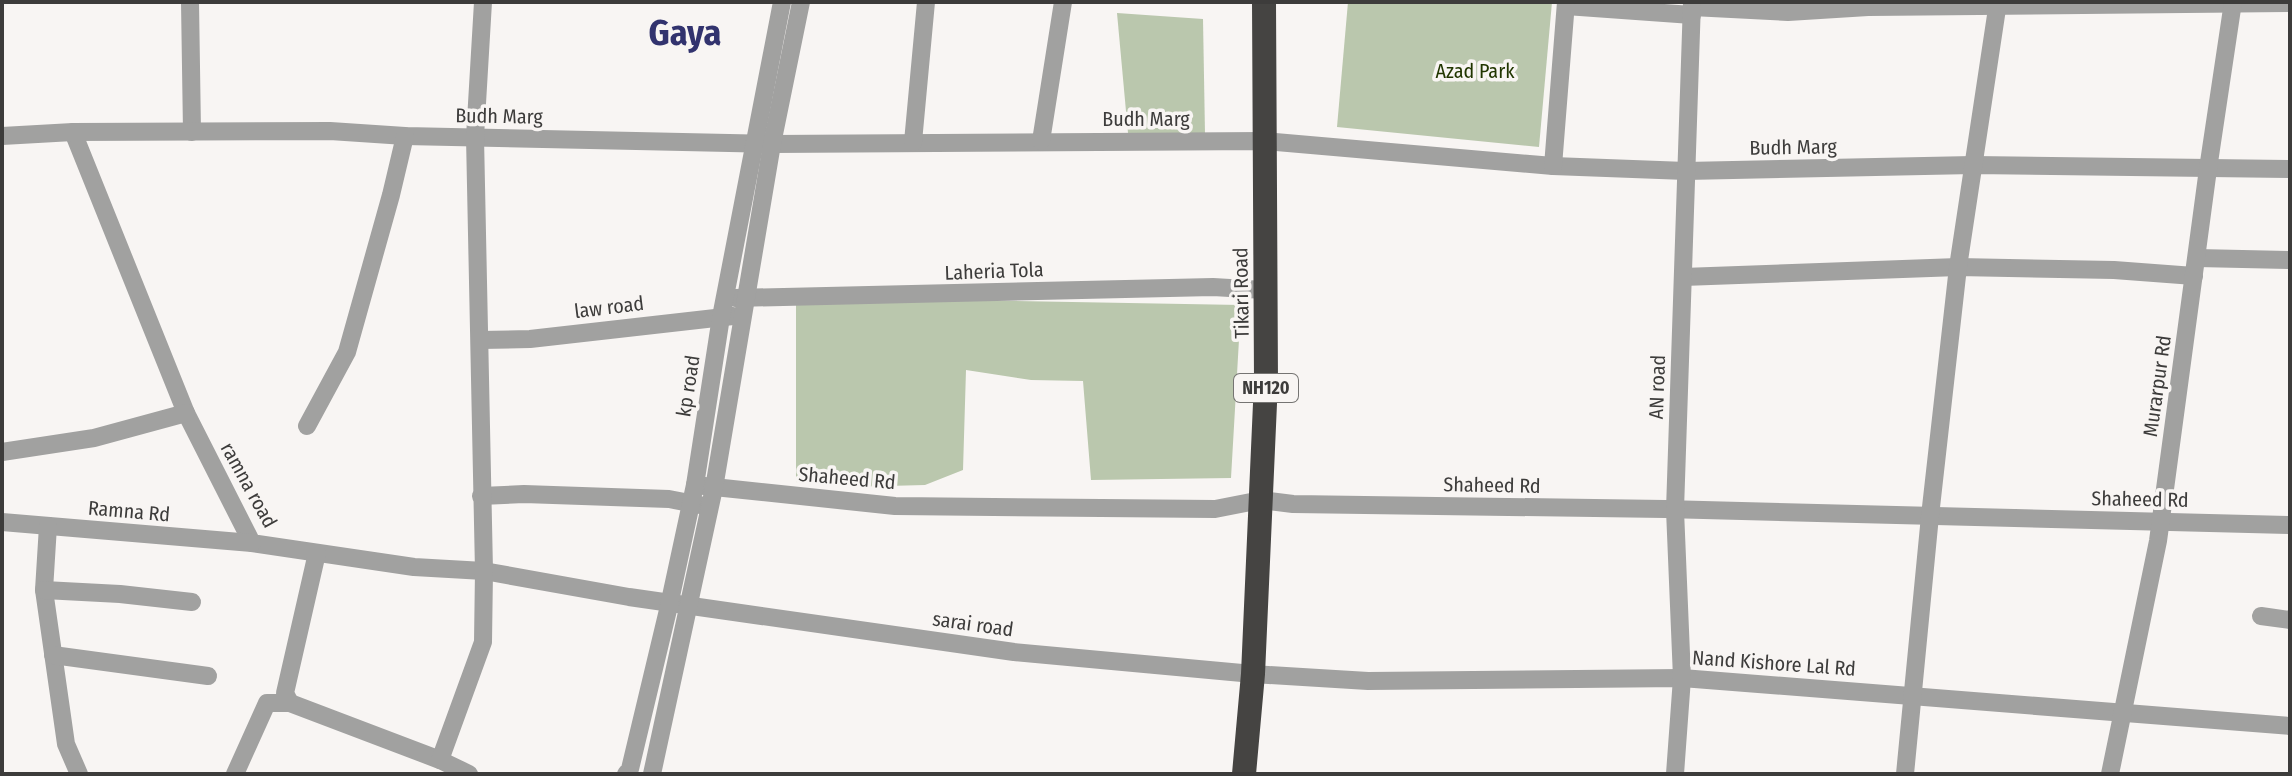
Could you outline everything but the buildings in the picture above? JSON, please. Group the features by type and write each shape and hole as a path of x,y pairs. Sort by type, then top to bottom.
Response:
{"highway":[{"name":"Tikari Road","path":"1244,774 1253,674 1266,381 1264,2"}],"street":[{"path":"190,2 192,132"},
{"path":"440,760 483,642 475,137 483,2"},
{"name":"kp road","path":"626,774 714,488 744,308 782,2"},
{"name":"kp road","path":"652,774 721,317 762,144 801,2"},
{"path":"913,142 926,2"},
{"path":"1041,141 1063,2"},
{"name":"Murarpur Rd","path":"2110,774 2160,521 2233,3"},
{"path":"1553,166 1566,4 1788,12 1868,7 2290,3"},
{"path":"1905,774 1958,267 1998,5"},
{"name":"AN road","path":"1675,774 1682,678 1675,510 1692,8"},
{"name":"Budh Marg","path":"2,136 73,132 330,131 405,136 762,144 1264,141 1553,166 1686,171 1973,165 2290,169"},
{"name":"ramna road","path":"73,132 186,413 252,543 414,567 484,571 680,603"},
{"path":"307,426 347,352 405,136"},
{"path":"1683,277 1958,267 2114,270 2290,260"},
{"name":"Laheria Tola","path":"725,298 744,308 1213,287 1264,290"},
{"name":"law road","path":"480,340 530,339 721,317 744,308"},
{"path":"2,452 94,438 186,413"},
{"name":"Shaheed Rd","path":"481,496 669,499 714,488 895,506 1215,509 1261,500 1293,504 2290,525"},
{"name":"Shaheed Rd","path":"693,494 710,507"},
{"name":"Ramna Rd","path":"2,522 252,543"},
{"path":"48,526 44,590 66,744 79,774"},
{"path":"290,703 285,693 317,553"},
{"path":"44,590 192,602"},
{"name":"sarai road","path":"680,603 1014,652 1253,674"},
{"path":"2261,616 2290,620"},
{"path":"53,655 208,676"},
{"name":"Nand Kishore Lal Rd","path":"1253,674 1368,681 1682,678 2290,726"},
{"path":"235,774 267,703 290,703 469,774"}],"green space":[{"name":"Azad Park","path":"1348,2 1552,2 1539,147 1337,127"},
{"path":"1117,13 1203,19 1205,134 1128,133"},
{"path":"796,297 1241,305 1231,478 1091,480 1083,381 1031,380 966,370 963,470 925,485 849,487 796,482"}],"district":[{"name":"Gaya","path":"685,32"}]}
